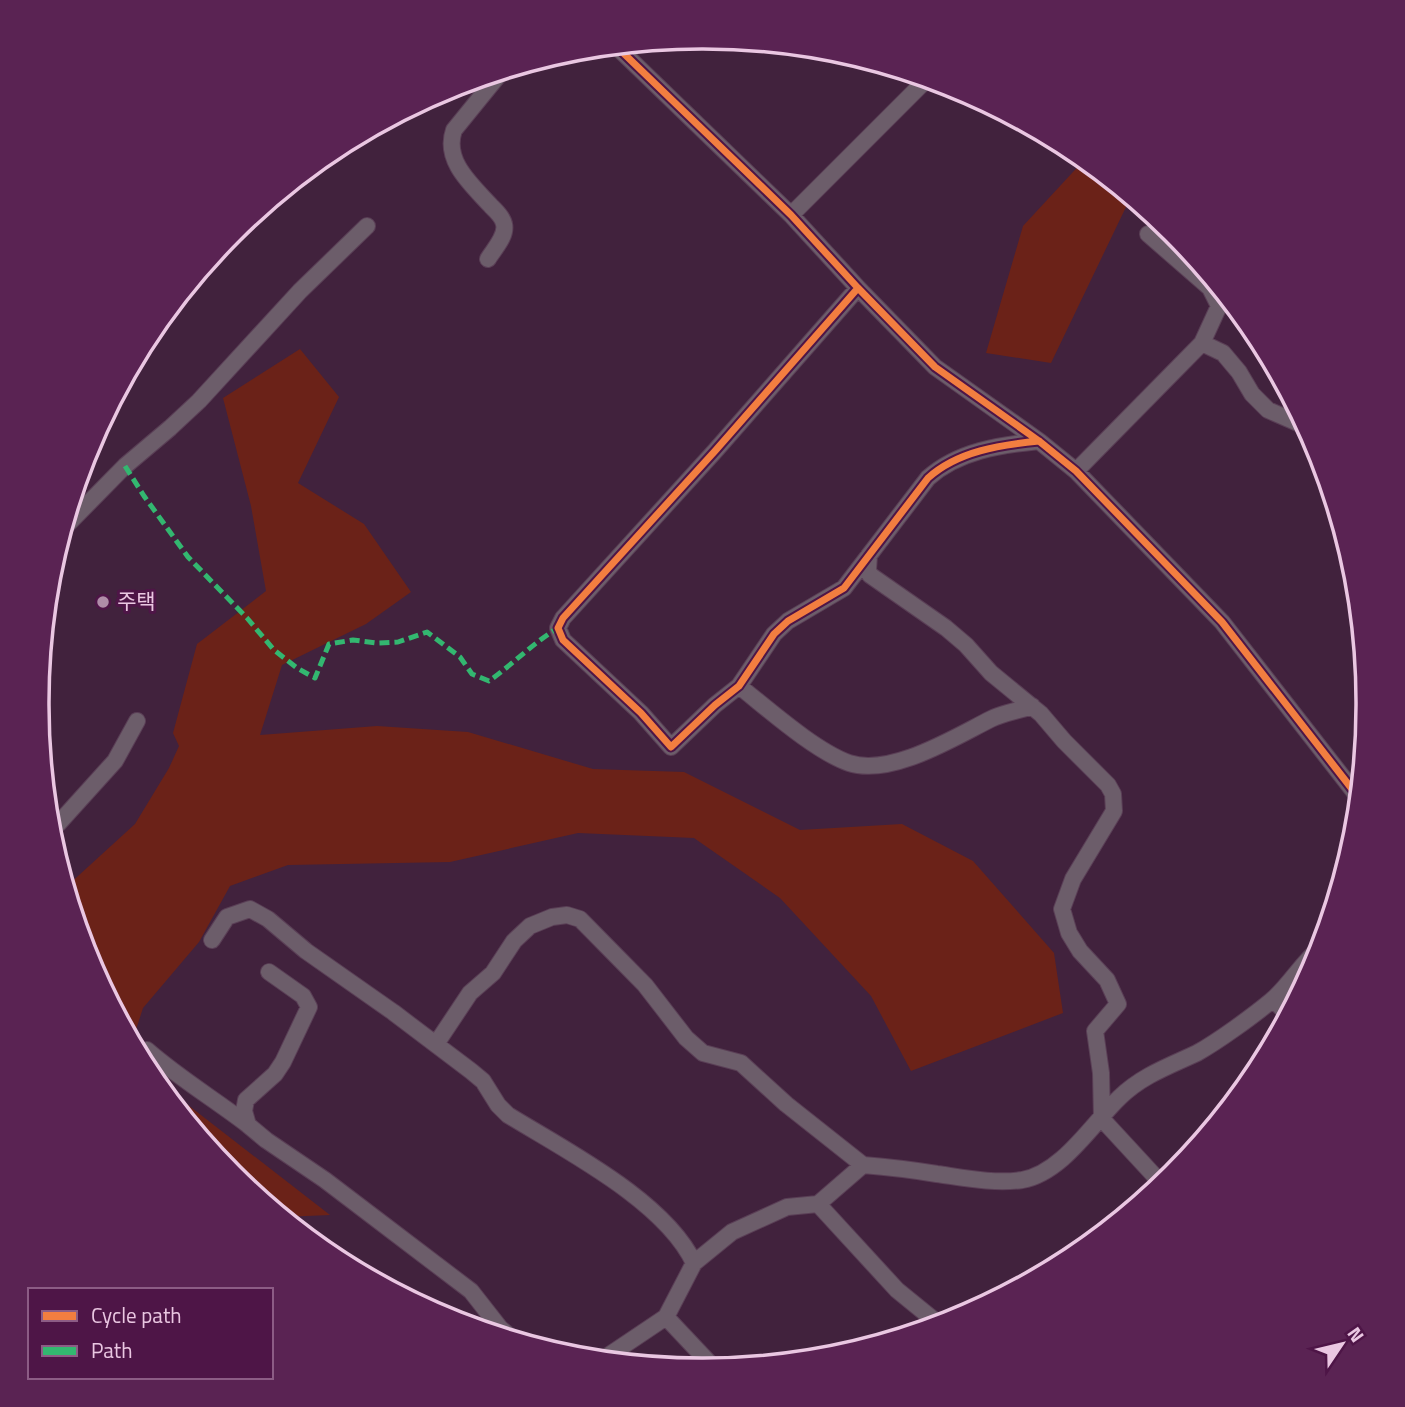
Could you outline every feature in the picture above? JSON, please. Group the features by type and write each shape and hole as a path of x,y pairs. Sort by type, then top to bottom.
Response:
{"street":[{"path":"624,54 791,215 935,367 1039,441 1076,471 1222,622 1350,787"},
{"path":"488,259 502,237 504,224 462,174 450,140 454,130 491,84"},
{"path":"791,215 920,86"},
{"path":"77,515 125,466 199,401 300,291 367,226"},
{"path":"1148,234 1200,279"},
{"path":"858,288 563,618 558,628 563,640 641,713 671,747 739,686 774,634 788,621 844,588 928,478 940,468 984,450 1039,441"},
{"path":"1076,471 1202,343 1222,306"},
{"path":"1202,343 1223,353 1252,394 1268,411 1293,421"},
{"path":"869,555 870,575 946,628 991,673 1032,706 1108,785 1113,794 1114,811 1073,879 1062,909 1069,933 1080,951 1107,980 1118,1004 1095,1031 1101,1073 1102,1119 1155,1176"},
{"path":"739,686 824,749 850,763 867,765 917,755 963,735 993,718 1032,706"},
{"path":"60,822 115,761 137,721"},
{"path":"212,940 227,917 250,909 268,919 306,951 483,1081 498,1105 508,1115 608,1176 681,1238 694,1263"},
{"path":"436,1044 470,993 493,973 514,941 530,926 552,917 568,915 580,919 645,985 686,1038 703,1053 741,1063 786,1104 863,1165 995,1181 1024,1180 1046,1171 1056,1163 1102,1119 1118,1098 1152,1073 1199,1052 1273,999 1302,964"},
{"path":"248,1125 244,1111 246,1100 279,1068 309,1007 303,996 269,972"},
{"path":"1273,999 1281,1008"},
{"path":"150,1052 178,1077 204,1091 471,1291 497,1325"},
{"path":"615,1352 666,1317 694,1263 732,1232 788,1207 818,1204 863,1165"},
{"path":"818,1204 887,1280 930,1317"},
{"path":"666,1317 705,1358"}],"shaded area":[{"path":"1077,167 1128,207 1051,363 986,353 1023,226"},
{"path":"300,349 339,397 298,483 364,524 411,592 366,624 282,665 260,735 377,726 468,732 593,769 684,772 800,830 902,824 973,861 1054,953 1063,1013 911,1071 871,996 780,898 694,838 578,833 450,862 288,865 230,886 199,942 143,1008 136,1029 116,994 99,955 73,881 135,824 169,768 179,746 173,733 197,644 266,591 251,506 223,398"},
{"path":"184,1102 330,1215 297,1216 240,1167"}],"marked path":[{"path":"125,466 188,557 274,650 315,678 329,644 353,640 398,642 427,632 460,657 472,674 489,681 558,628"}],"cycle path":[{"path":"624,54 791,215 935,367 1039,441 1076,471 1222,622 1350,787"},
{"path":"858,288 563,618 558,628 563,640 641,713 671,747 739,686 774,634 788,621 844,588 928,478 966,455 995,447 1039,441"}],"place":[{"name":"주택","path":"103,602"}]}
